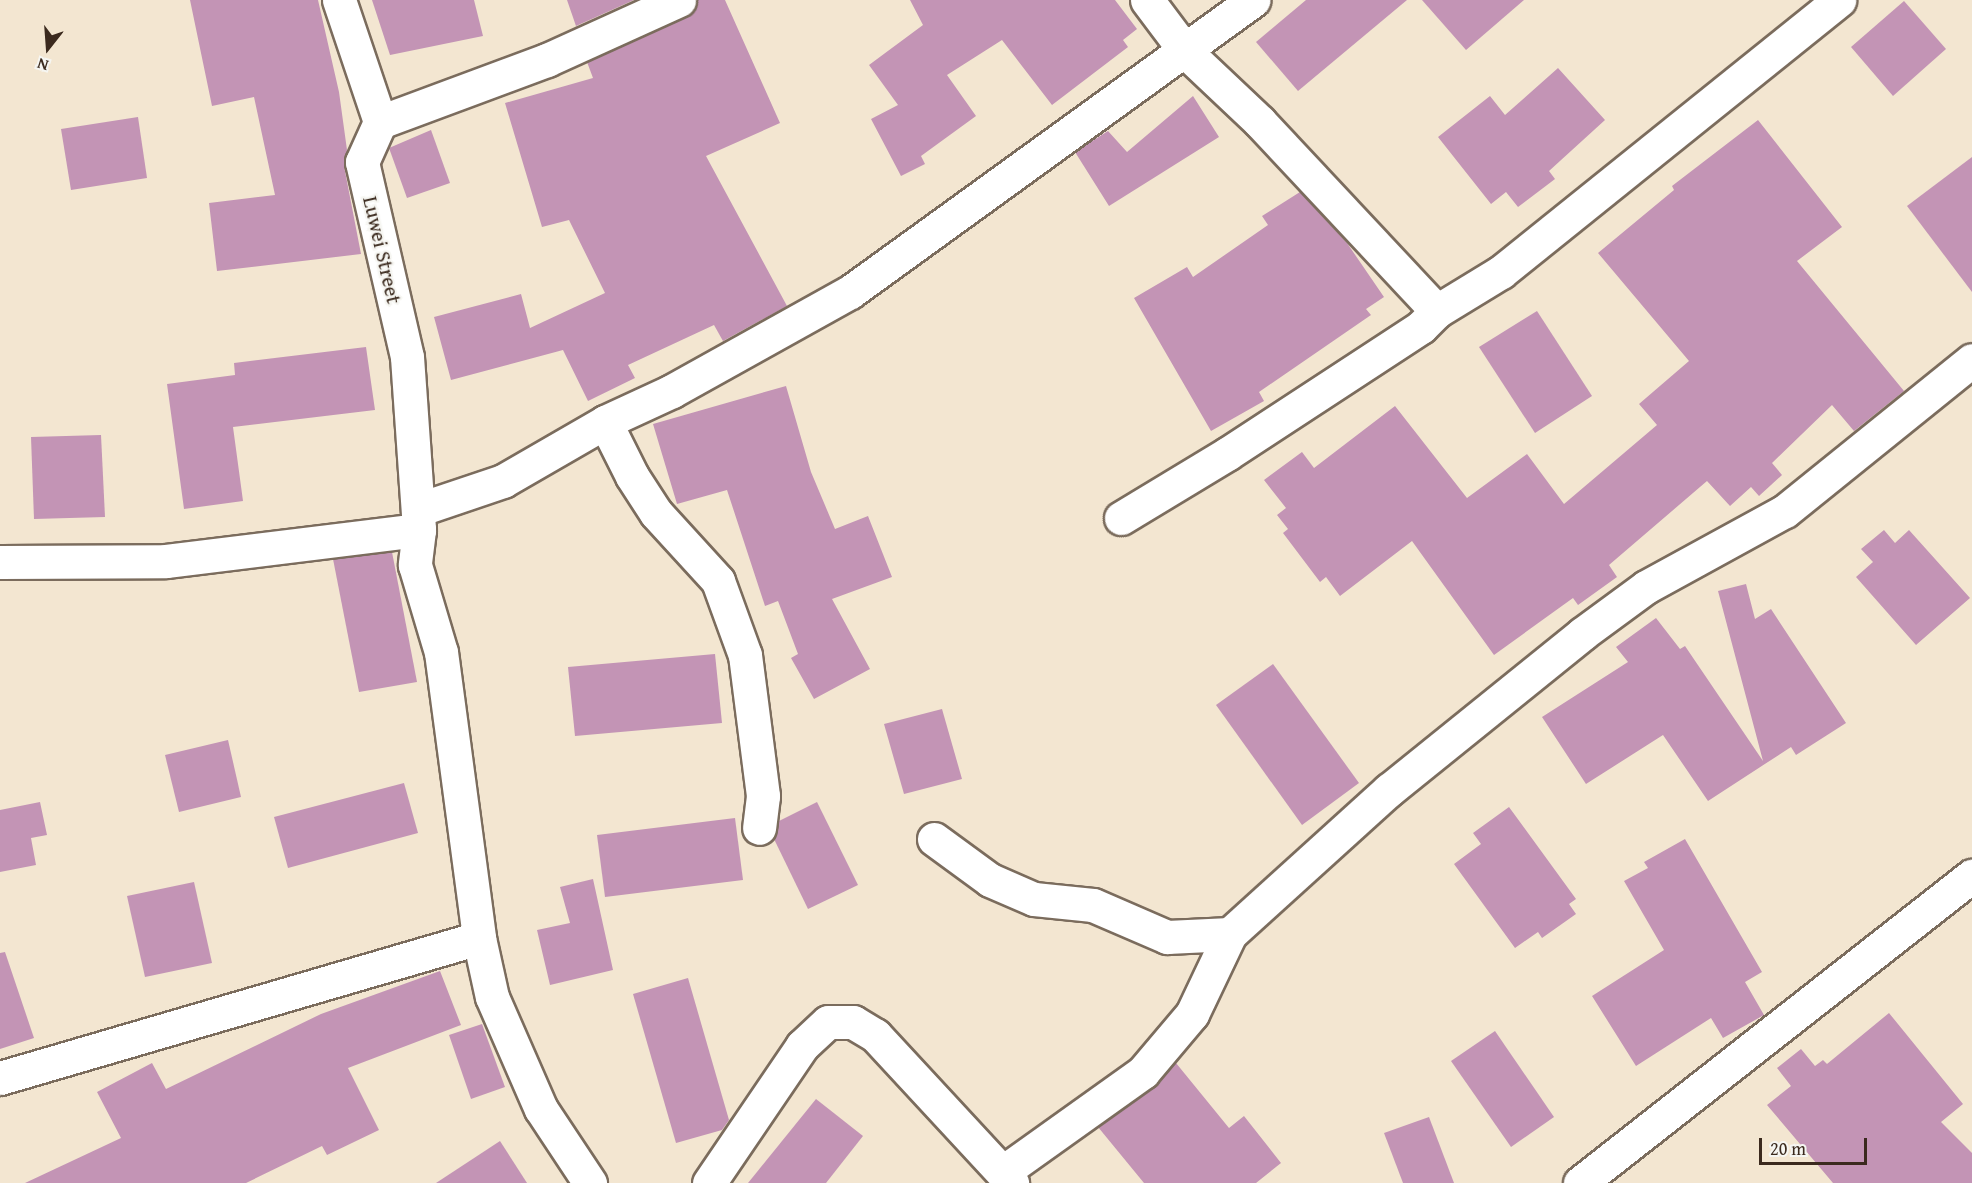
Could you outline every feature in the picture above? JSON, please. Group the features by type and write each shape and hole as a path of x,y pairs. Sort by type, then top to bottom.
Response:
{"street":[{"path":"339,0 380,122 547,60 679,0"},
{"path":"1147,0 1186,52 1260,122 1437,311"},
{"path":"0,562 166,561 419,520 503,481 605,422 672,391 850,292 1186,52 1253,0"},
{"path":"1121,518 1227,454 1421,327 1437,311 1501,272 1839,0"},
{"name":"Luwei Street","path":"380,122 362,162 407,357 419,520 416,565 441,652 479,938 492,997 541,1109 590,1183"},
{"path":"709,1183 802,1046 828,1022 853,1022 874,1035 1008,1178 1143,1072 1192,1014 1230,934 1389,790 1582,634 1646,587 1785,511 1972,360"},
{"path":"605,422 632,476 657,513 718,581 745,655 763,796 759,828"},
{"path":"934,839 990,880 1034,899 1093,904 1167,937 1230,934"},
{"path":"1580,1183 1972,876"},
{"path":"0,1078 479,938"}],"building":[{"path":"190,0 318,0 339,92 347,150 344,166 361,254 217,271 209,203 275,195 254,97 212,106"},
{"path":"372,0 474,0 483,36 390,55"},
{"path":"567,0 634,0 576,26"},
{"path":"697,0 725,0 780,123 706,156 787,306 723,341 714,325 628,365 635,378 588,401 563,350 451,380 434,317 521,294 530,328 605,293 569,220 542,227 505,103 593,78 587,62 687,17 695,10"},
{"path":"910,0 1115,0 1137,29 1123,40 1128,47 1052,105 1002,40 947,75 976,116 921,156 925,164 901,176 871,119 898,105 869,65 923,25"},
{"path":"1306,0 1407,0 1298,91 1256,42"},
{"path":"1422,0 1524,0 1466,50"},
{"path":"1904,1 1946,49 1893,96 1851,47"},
{"path":"1558,68 1605,120 1549,171 1555,179 1518,207 1506,192 1491,204 1438,137 1490,96 1505,115"},
{"path":"1193,96 1219,137 1109,206 1075,152 1108,131 1127,152"},
{"path":"138,117 147,178 71,190 61,129"},
{"path":"1758,120 1842,227 1797,261 1904,391 1854,431 1832,405 1772,463 1782,475 1759,496 1751,487 1730,506 1707,481 1609,565 1617,577 1578,605 1573,598 1494,655 1412,541 1340,596 1326,577 1320,582 1283,533 1288,529 1277,515 1286,508 1264,480 1302,452 1314,468 1395,406 1467,498 1527,454 1564,504 1657,425 1639,404 1689,361 1598,253 1674,190 1672,186"},
{"path":"431,130 450,183 407,198 389,148"},
{"path":"1972,157 1972,292 1907,206"},
{"path":"1300,192 1347,243 1384,297 1366,309 1371,315 1259,392 1264,401 1211,431 1134,298 1187,267 1193,277 1268,225 1262,216"},
{"path":"1537,311 1592,396 1535,433 1479,347"},
{"path":"366,347 375,410 233,427 243,501 184,509 167,384 235,375 234,363"},
{"path":"786,386 811,472 835,529 868,516 892,577 832,599 870,669 814,699 791,658 798,654 778,601 765,606 727,490 677,504 653,424"},
{"path":"101,435 105,517 34,519 31,437"},
{"path":"1884,530 1895,543 1909,530 1970,598 1916,645 1856,577 1873,562 1861,549"},
{"path":"392,552 417,682 359,692 333,559"},
{"path":"1746,584 1755,619 1771,609 1846,723 1796,755 1791,747 1708,801 1663,735 1586,784 1542,717 1628,662 1616,647 1656,618 1680,649 1685,646 1763,761 1718,591"},
{"path":"715,654 722,723 575,736 568,667"},
{"path":"1273,664 1359,783 1302,825 1216,705"},
{"path":"942,709 962,779 904,794 884,724"},
{"path":"228,740 241,797 179,812 165,755"},
{"path":"404,783 418,833 288,868 274,817"},
{"path":"40,802 47,835 31,838 36,865 0,872 0,810"},
{"path":"817,802 858,885 808,909 774,839 779,821"},
{"path":"1509,807 1576,899 1569,904 1576,914 1542,938 1538,932 1515,948 1454,864 1481,844 1473,833"},
{"path":"735,818 743,880 605,897 597,835"},
{"path":"1685,839 1762,972 1745,982 1764,1015 1723,1038 1711,1018 1636,1066 1592,996 1664,950 1624,881 1648,868 1644,862"},
{"path":"593,879 613,970 550,985 537,930 570,923 560,887"},
{"path":"194,882 212,963 145,977 127,896"},
{"path":"5,952 34,1038 0,1049 0,953"},
{"path":"440,971 461,1025 348,1068 379,1130 327,1155 322,1146 246,1183 25,1183 121,1138 97,1092 152,1063 166,1089 321,1014"},
{"path":"688,978 729,1120 722,1130 676,1143 633,994"},
{"path":"1889,1013 1963,1104 1941,1122 1972,1153 1972,1183 1833,1183 1767,1105 1791,1086 1777,1068 1801,1049 1815,1066 1823,1060 1827,1064"},
{"path":"482,1024 505,1087 471,1099 449,1035"},
{"path":"1495,1031 1554,1117 1511,1147 1451,1061"},
{"path":"1176,1063 1229,1128 1244,1116 1281,1163 1256,1183 1144,1183 1098,1127 1154,1087"},
{"path":"816,1099 863,1136 826,1183 748,1183"},
{"path":"1429,1117 1454,1183 1403,1183 1384,1133"},
{"path":"500,1141 527,1183 436,1183"}]}
